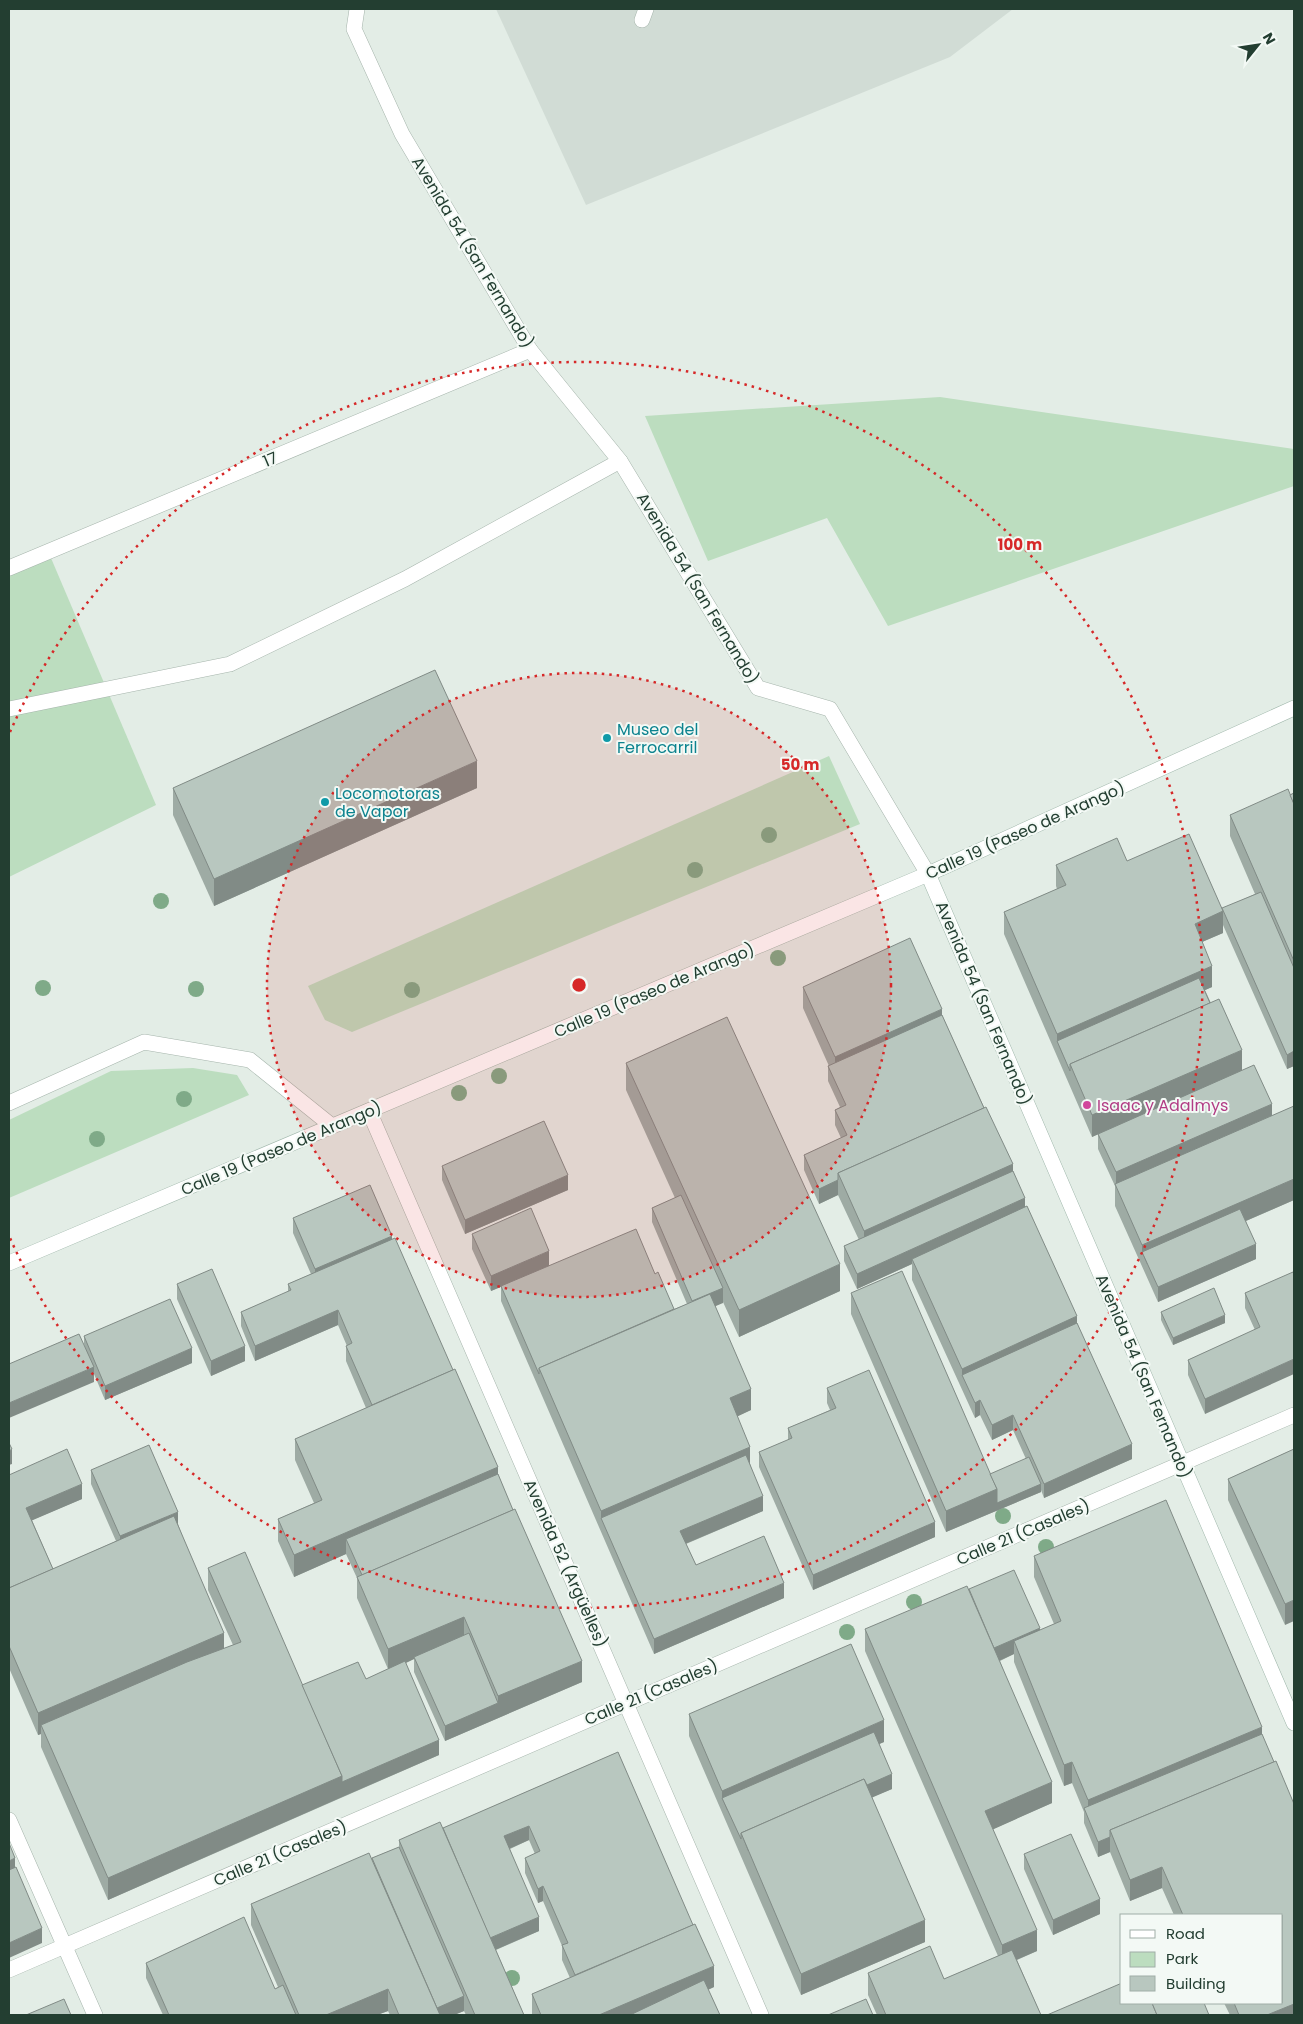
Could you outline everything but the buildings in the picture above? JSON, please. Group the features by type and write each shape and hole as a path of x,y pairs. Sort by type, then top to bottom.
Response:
{"street":[{"name":"Avenida 54 (San Fernando)","path":"357,9 354,29 402,134 530,350 620,461 758,688 830,709 928,874 1294,1723"},
{"name":"17","path":"9,568 530,350"},
{"path":"9,709 230,664 405,579 620,461"},
{"name":"Calle 19 (Paseo de Arango)","path":"9,1263 928,874 1294,708"},
{"path":"9,1103 144,1042 250,1060 332,1126"},
{"name":"Avenida 52 (Argüelles)","path":"369,1111 761,2015"},
{"name":"Calle 21 (Casales)","path":"9,1970 1294,1415"},
{"path":"9,1820 95,2015"}],"shaded area":[{"path":"496,9 1013,9 950,57 586,205"}],"green space":[{"path":"940,397 1294,449 1294,486 888,626 827,518 708,561 645,416"},
{"path":"48,551 156,805 9,877 9,568"},
{"path":"829,756 860,824 352,1032 325,1020 308,986"},
{"path":"193,1068 237,1075 249,1095 9,1198 9,1120 111,1071"}],"place":[{"name":"Museo del Ferrocarril","path":"607,738"},
{"name":"Locomotoras de Vapor","path":"325,802"},
{"name":"Isaac y Adalmys","path":"1087,1105"}]}
